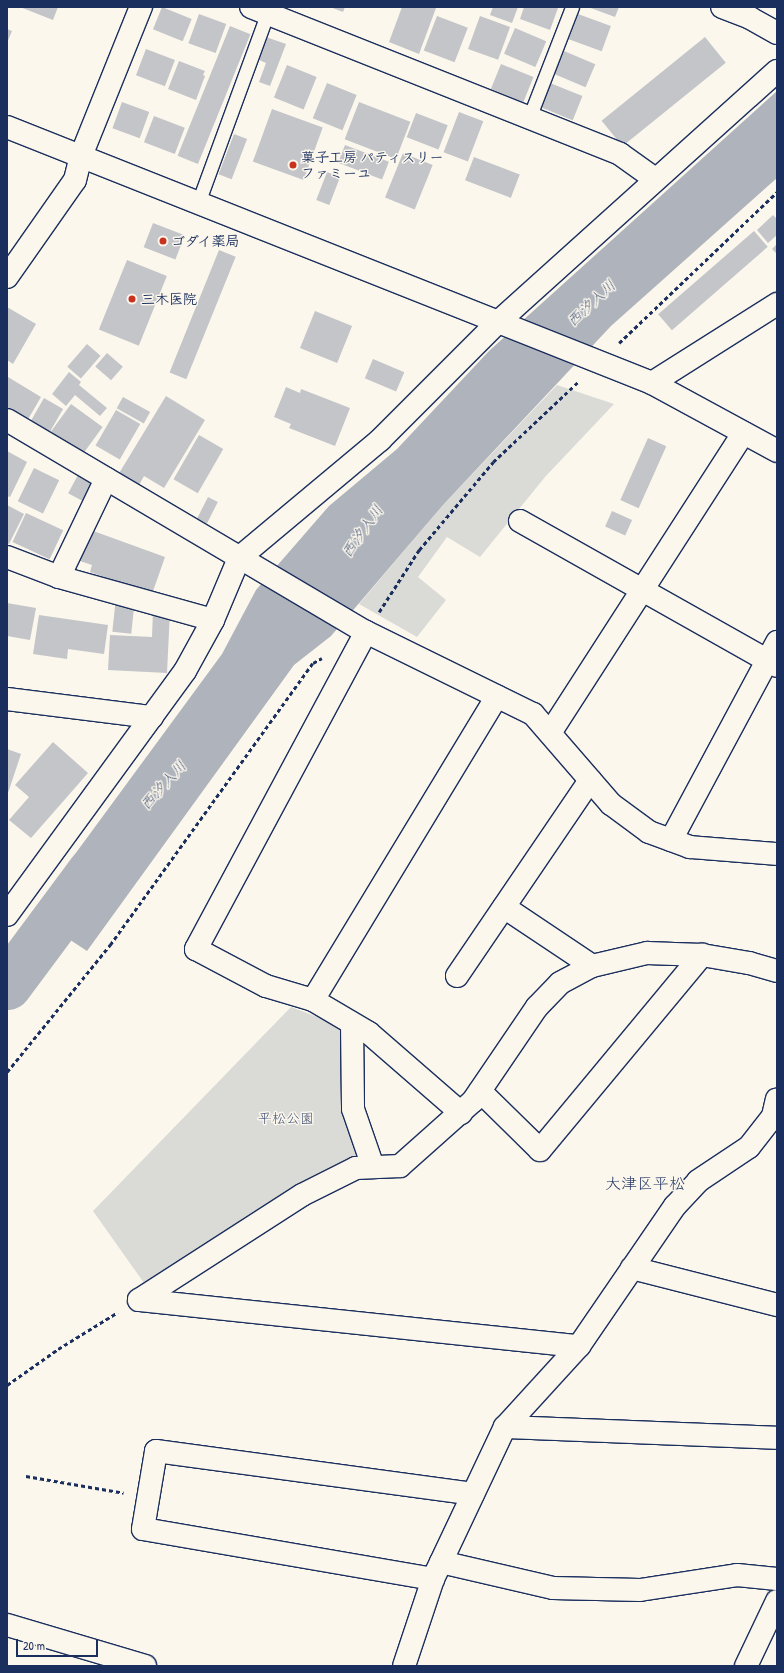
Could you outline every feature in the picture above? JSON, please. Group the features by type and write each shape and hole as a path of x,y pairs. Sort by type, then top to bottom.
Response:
{"street":[{"path":"7,277 75,180 81,156 142,7"},
{"path":"722,7 750,18 777,33"},
{"path":"259,10 620,154 655,179"},
{"path":"7,915 185,671 213,620 239,558 380,440 497,322 777,71"},
{"path":"7,127 598,363 652,383 777,450"},
{"path":"652,383 777,304"},
{"path":"7,420 366,632 533,714 611,804 649,832 690,847 777,854"},
{"path":"550,733 743,433"},
{"path":"59,577 106,479"},
{"path":"520,521 642,590 774,656 671,840"},
{"path":"7,557 59,577 213,620"},
{"path":"366,632 196,949 266,986 313,1000 369,1033 461,1113"},
{"path":"313,1000 497,696"},
{"path":"7,699 152,716"},
{"path":"457,976 590,780"},
{"path":"504,907 592,966"},
{"path":"139,1300 302,1195 356,1168 400,1166 461,1113 480,1091 538,1007 560,983 592,966 647,953 702,956 777,971"},
{"path":"480,1091 540,1150 702,956"},
{"path":"352,1024 353,1109 372,1167"},
{"path":"404,1666 437,1570 505,1427 579,1346 675,1206 698,1181 749,1147 773,1116 777,1099"},
{"path":"632,1268 777,1305"},
{"path":"139,1300 579,1346"},
{"path":"505,1427 777,1438"},
{"path":"473,1494 156,1451 143,1529 437,1570 553,1588 640,1590 737,1575 777,1579"},
{"path":"746,1666 777,1601"},
{"path":"7,1625 145,1666"}],"lane":[{"path":"529,118 572,7"},
{"path":"198,203 259,10"}],"path":[{"path":"366,632 419,550 493,462 777,192"},
{"path":"7,1072 110,945 313,663 326,655"},
{"path":"7,1385 58,1349 139,1300"},
{"path":"26,1476 148,1498"}],"green space":[{"path":"557,385 614,404 545,477 480,557 447,537 418,577 446,600 417,637 359,604 443,505"},
{"name":"平松公園","path":"291,1007 362,1034 358,1105 378,1158 149,1290 93,1211"}],"water":[{"path":"777,91 777,178 611,326 443,505 331,636 294,665 87,951 31,914 222,654 256,590 329,506 397,449 489,351"}],"building":[{"path":"20,7 58,7 53,20"},
{"path":"162,7 192,19 183,41 153,29"},
{"path":"330,7 345,7 343,12"},
{"path":"402,7 436,8 419,54 389,42"},
{"path":"493,7 518,7 512,23 490,15"},
{"path":"524,7 558,8 550,30 520,19"},
{"path":"588,7 619,7 615,17"},
{"path":"199,14 226,24 216,53 188,43"},
{"path":"578,14 611,26 602,51 569,39"},
{"path":"437,16 468,28 455,62 424,51"},
{"path":"480,16 510,27 498,60 468,49"},
{"path":"230,26 250,34 198,164 178,156"},
{"path":"515,28 546,41 535,67 504,54"},
{"path":"7,29 12,31 7,43"},
{"path":"266,37 286,44 270,86 259,82 266,63 257,59"},
{"path":"705,37 726,63 622,146 602,121"},
{"path":"146,49 175,60 165,86 136,75"},
{"path":"564,51 595,64 586,87 554,74"},
{"path":"179,61 205,71 203,75 205,76 196,100 168,89"},
{"path":"501,64 533,77 523,102 491,89"},
{"path":"287,65 317,77 304,109 274,97"},
{"path":"327,83 357,95 342,130 313,118"},
{"path":"550,83 582,96 573,120 540,107"},
{"path":"122,102 149,112 140,138 112,128"},
{"path":"359,102 410,122 396,159 345,139"},
{"path":"272,109 323,127 304,180 253,162"},
{"path":"459,112 483,121 468,161 444,152"},
{"path":"416,113 448,125 438,149 407,137"},
{"path":"154,116 185,128 175,154 144,142"},
{"path":"234,134 247,139 232,179 219,174"},
{"path":"345,145 389,162 382,180 338,163"},
{"path":"403,153 433,165 415,209 385,198"},
{"path":"474,157 520,175 511,198 465,180"},
{"path":"327,172 340,177 329,205 316,200"},
{"path":"773,215 777,219 777,235 768,243 757,230"},
{"path":"153,223 185,235 175,259 144,247"},
{"path":"754,231 768,247 672,330 658,314"},
{"path":"777,244 777,254 772,249"},
{"path":"219,250 236,257 186,379 170,372"},
{"path":"127,260 167,276 139,346 99,330"},
{"path":"7,307 36,324 13,364 7,360"},
{"path":"315,311 352,326 337,363 300,348"},
{"path":"87,344 101,356 81,378 67,367"},
{"path":"107,353 123,367 111,380 95,367"},
{"path":"373,359 404,372 396,392 365,378"},
{"path":"69,372 81,382 79,385 107,408 100,416 75,395 66,406 52,394"},
{"path":"8,377 41,397 27,421 7,408"},
{"path":"286,387 300,393 301,389 350,408 335,446 289,428 291,424 274,417"},
{"path":"166,396 205,420 164,488 144,476 138,487 118,475"},
{"path":"123,397 150,412 144,423 117,408"},
{"path":"44,398 63,409 46,438 27,427"},
{"path":"71,404 103,427 83,454 51,432"},
{"path":"116,410 140,424 120,460 96,446"},
{"path":"199,435 223,449 198,493 174,479"},
{"path":"648,438 666,446 639,508 620,500"},
{"path":"7,451 27,462 10,497 7,496"},
{"path":"34,468 59,480 43,514 18,501"},
{"path":"79,473 96,482 85,502 68,493"},
{"path":"208,497 218,502 207,523 197,518"},
{"path":"7,505 24,514 9,544 7,543"},
{"path":"612,511 632,520 625,535 605,527"},
{"path":"26,513 63,530 50,559 12,542"},
{"path":"85,528 165,557 152,594 90,572 92,565 74,559"},
{"path":"116,597 135,599 131,634 112,632"},
{"path":"7,603 36,608 30,640 7,636"},
{"path":"153,610 170,611 167,673 108,670 110,635 152,637"},
{"path":"39,615 108,625 104,654 68,649 67,659 33,654"},
{"path":"53,742 88,773 31,838 9,820 29,797 15,785"},
{"path":"7,749 21,754 8,793 7,792"}],"waterway":[{"name":"西汐入川","path":"7,985 91,872"}],"place":[{"name":"菓子工房 パティスリー ファミーユ","path":"293,165"},
{"name":"ゴダイ薬局","path":"163,241"},
{"name":"三木医院","path":"132,299"}],"district":[{"name":"大津区平松","path":"645,1183"}]}
